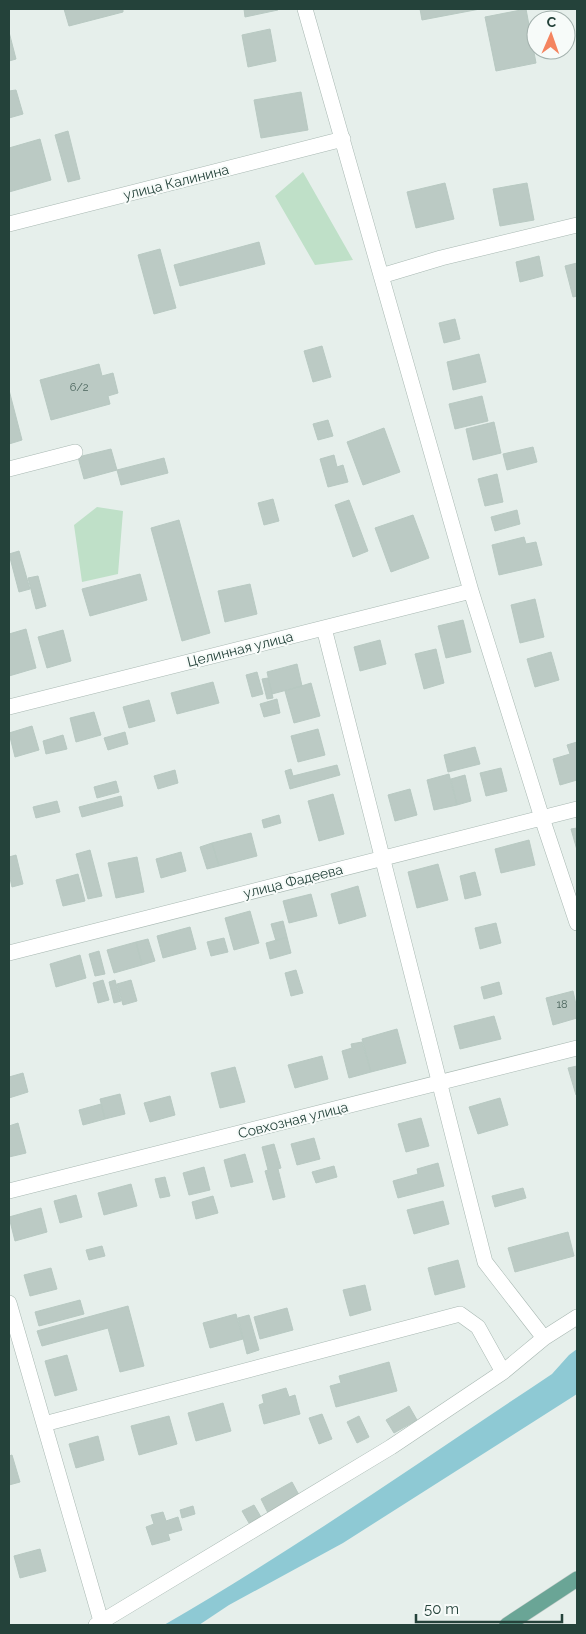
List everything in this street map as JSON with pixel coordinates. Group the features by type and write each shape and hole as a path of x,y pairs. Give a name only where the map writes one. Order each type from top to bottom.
{"main road":[{"path":"507,1625 577,1579"}],"street":[{"path":"305,9 471,591 577,923"},
{"name":"улица Калинина","path":"9,224 342,139"},
{"path":"381,276 441,258 577,225"},
{"path":"9,469 75,452"},
{"name":"Целинная улица","path":"9,707 471,591"},
{"path":"324,628 384,858 485,1262 544,1338"},
{"name":"улица Фадеева","path":"9,953 577,809"},
{"name":"Совхозная улица","path":"9,1191 577,1048"},
{"path":"9,1302 99,1623 390,1447 503,1372 544,1338 577,1317"},
{"path":"44,1424 460,1314 478,1327 503,1372"}],"green space":[{"path":"303,172 353,260 315,265 275,196"},
{"path":"97,507 123,511 118,574 82,582 74,525"}],"water":[{"path":"577,1349 577,1394 343,1543 229,1605 199,1625 164,1625 214,1596 311,1534 552,1374"}],"building":[{"path":"64,9 123,9 123,12 69,26"},
{"path":"244,9 278,9 278,10 245,17"},
{"path":"420,9 480,9 422,20"},
{"path":"526,9 526,60 535,60 536,63 496,71 485,17"},
{"path":"270,29 276,61 248,67 242,35"},
{"path":"9,32 16,59 9,61"},
{"path":"16,90 23,114 9,118 9,91"},
{"path":"301,92 308,130 261,138 254,100"},
{"path":"68,131 80,179 68,182 55,135"},
{"path":"40,139 51,180 9,192 9,148"},
{"path":"445,183 454,219 416,228 407,192"},
{"path":"527,183 534,220 500,226 493,189"},
{"path":"259,242 265,264 180,286 174,265"},
{"path":"160,249 176,308 154,314 138,255"},
{"path":"539,256 543,276 520,282 516,262"},
{"path":"577,263 577,296 573,297 565,266"},
{"path":"455,319 460,339 444,343 439,323"},
{"path":"322,346 331,377 313,382 304,351"},
{"path":"479,354 486,382 453,390 447,362"},
{"path":"99,364 102,376 113,373 118,393 108,396 110,404 51,420 40,380"},
{"path":"9,390 22,440 9,444"},
{"path":"482,396 488,421 455,429 449,404"},
{"path":"328,420 333,436 318,440 313,424"},
{"path":"494,422 501,453 473,460 466,429"},
{"path":"384,428 400,472 363,485 347,442"},
{"path":"533,447 537,462 507,470 503,454"},
{"path":"111,449 117,470 84,479 78,457"},
{"path":"334,455 337,467 343,465 348,482 328,487 320,459"},
{"path":"164,458 168,473 121,485 117,470"},
{"path":"497,474 503,502 485,506 478,479"},
{"path":"273,499 279,521 264,525 258,503"},
{"path":"349,500 368,551 353,557 335,505"},
{"path":"517,510 520,524 495,531 491,517"},
{"path":"413,515 429,558 391,572 375,528"},
{"path":"179,520 210,633 182,641 151,528"},
{"path":"524,537 526,544 536,542 542,565 499,575 492,545"},
{"path":"19,551 30,589 19,592 9,554"},
{"path":"140,574 147,600 90,616 82,589"},
{"path":"38,576 46,606 36,609 28,578"},
{"path":"250,584 257,614 225,622 218,591"},
{"path":"535,599 544,637 520,643 511,605"},
{"path":"463,620 471,652 446,658 438,626"},
{"path":"26,629 36,668 9,676 9,634"},
{"path":"63,630 71,661 47,668 38,637"},
{"path":"380,640 386,664 360,671 354,647"},
{"path":"436,649 444,683 424,689 415,654"},
{"path":"551,652 559,680 535,687 527,659"},
{"path":"297,664 302,686 272,694 267,672"},
{"path":"257,672 263,694 252,697 246,675"},
{"path":"268,678 273,698 267,699 262,679"},
{"path":"213,682 219,703 177,714 171,693"},
{"path":"311,683 320,716 294,723 285,691"},
{"path":"277,699 280,713 264,717 260,704"},
{"path":"149,700 155,721 129,728 123,707"},
{"path":"94,712 101,735 76,742 70,718"},
{"path":"32,726 39,750 15,757 9,733"},
{"path":"318,729 325,755 298,762 291,736"},
{"path":"125,732 128,744 108,750 104,738"},
{"path":"63,735 67,749 46,754 43,741"},
{"path":"577,742 577,780 560,785 553,759 570,754 567,745"},
{"path":"475,747 480,764 448,772 444,755"},
{"path":"337,765 340,775 290,789 285,771 291,769 293,776"},
{"path":"501,768 507,791 486,796 480,773"},
{"path":"175,770 178,783 158,789 154,776"},
{"path":"449,774 457,805 434,810 427,780"},
{"path":"465,775 471,801 457,805 451,779"},
{"path":"116,781 119,792 97,798 94,787"},
{"path":"410,789 417,815 395,821 388,795"},
{"path":"333,794 344,834 319,841 308,801"},
{"path":"121,796 123,806 82,817 79,807"},
{"path":"57,801 60,812 36,818 33,807"},
{"path":"279,815 281,823 264,828 262,820"},
{"path":"577,828 577,850 571,829"},
{"path":"251,833 257,856 219,866 212,843"},
{"path":"529,840 535,865 501,873 495,849"},
{"path":"212,843 219,866 207,869 200,847"},
{"path":"90,850 102,896 88,899 76,854"},
{"path":"181,852 186,871 161,878 156,859"},
{"path":"16,855 23,884 12,887 9,874 9,857"},
{"path":"137,857 144,892 116,898 108,863"},
{"path":"438,864 448,900 417,908 408,872"},
{"path":"475,872 481,895 465,899 460,876"},
{"path":"78,874 85,901 63,906 56,880"},
{"path":"358,886 366,916 339,924 331,894"},
{"path":"311,894 317,916 289,923 283,901"},
{"path":"250,911 259,943 234,950 225,918"},
{"path":"283,921 287,937 276,941 271,924"},
{"path":"496,923 501,943 480,949 475,928"},
{"path":"190,927 196,949 163,958 157,936"},
{"path":"287,937 291,953 270,959 266,943"},
{"path":"224,938 228,952 211,956 207,942"},
{"path":"148,939 155,961 142,965 136,942"},
{"path":"136,942 142,965 114,973 107,950"},
{"path":"99,951 105,974 95,976 89,954"},
{"path":"80,955 86,978 56,987 50,964"},
{"path":"296,970 303,993 291,996 285,973"},
{"path":"103,980 109,1000 98,1003 93,983"},
{"path":"115,980 121,1001 114,1003 109,982"},
{"path":"131,980 137,1001 123,1005 117,984"},
{"path":"499,982 502,994 484,999 481,987"},
{"path":"573,991 577,1018 553,1025 546,998"},
{"path":"494,1016 501,1039 460,1049 454,1026"},
{"path":"397,1029 406,1063 371,1072 362,1039"},
{"path":"362,1042 371,1072 349,1078 342,1051 352,1048 351,1044"},
{"path":"322,1056 328,1079 295,1088 288,1065"},
{"path":"577,1066 577,1095 576,1095 568,1068"},
{"path":"235,1067 245,1102 220,1108 211,1073"},
{"path":"23,1073 28,1092 9,1098 9,1077"},
{"path":"120,1094 125,1114 105,1119 100,1099"},
{"path":"170,1096 175,1115 150,1122 144,1103"},
{"path":"500,1098 508,1125 478,1134 469,1107"},
{"path":"101,1104 105,1119 83,1125 79,1110"},
{"path":"421,1118 429,1146 406,1152 398,1124"},
{"path":"18,1123 26,1153 9,1157 9,1126"},
{"path":"314,1138 320,1159 297,1165 291,1144"},
{"path":"274,1144 281,1168 278,1169 285,1197 273,1200 265,1171 268,1170 262,1147"},
{"path":"245,1154 253,1182 231,1187 224,1160"},
{"path":"438,1163 444,1186 398,1198 393,1181 418,1174 417,1169"},
{"path":"334,1166 337,1177 316,1183 312,1172"},
{"path":"204,1167 210,1190 189,1195 183,1173"},
{"path":"165,1177 170,1196 160,1198 155,1179"},
{"path":"131,1184 137,1206 104,1215 98,1193"},
{"path":"523,1188 526,1198 495,1207 492,1196"},
{"path":"76,1195 82,1217 60,1223 54,1201"},
{"path":"213,1196 218,1213 196,1219 192,1202"},
{"path":"443,1201 449,1224 414,1234 407,1210"},
{"path":"41,1208 47,1232 15,1241 9,1217"},
{"path":"568,1232 574,1256 515,1272 508,1248"},
{"path":"102,1246 105,1256 89,1260 86,1250"},
{"path":"458,1260 465,1287 435,1295 428,1268"},
{"path":"51,1268 57,1289 30,1296 24,1275"},
{"path":"365,1285 371,1310 350,1316 343,1290"},
{"path":"80,1300 84,1314 39,1326 35,1312"},
{"path":"128,1306 144,1366 120,1372 108,1328 42,1346 37,1331"},
{"path":"287,1308 293,1330 260,1339 254,1317"},
{"path":"236,1314 243,1339 210,1348 203,1323"},
{"path":"249,1315 259,1350 247,1354 238,1318"},
{"path":"67,1355 77,1390 55,1396 45,1361"},
{"path":"389,1362 397,1391 336,1407 330,1386 341,1383 339,1376"},
{"path":"286,1388 289,1397 295,1395 300,1414 264,1424 259,1405 264,1403 262,1395"},
{"path":"223,1403 231,1431 196,1441 188,1413"},
{"path":"409,1406 417,1420 394,1433 386,1420"},
{"path":"322,1414 332,1439 319,1444 309,1418"},
{"path":"169,1416 177,1444 139,1455 131,1426"},
{"path":"359,1416 369,1437 357,1443 347,1422"},
{"path":"98,1436 104,1460 76,1468 69,1444"},
{"path":"12,1455 20,1482 9,1485 9,1456"},
{"path":"292,1482 299,1495 268,1513 261,1499"},
{"path":"254,1505 261,1517 249,1523 242,1511"},
{"path":"193,1506 195,1514 182,1518 180,1510"},
{"path":"163,1512 166,1521 178,1517 182,1530 168,1534 170,1540 152,1545 146,1527 154,1524 151,1515"},
{"path":"40,1549 46,1571 20,1578 14,1556"}]}
